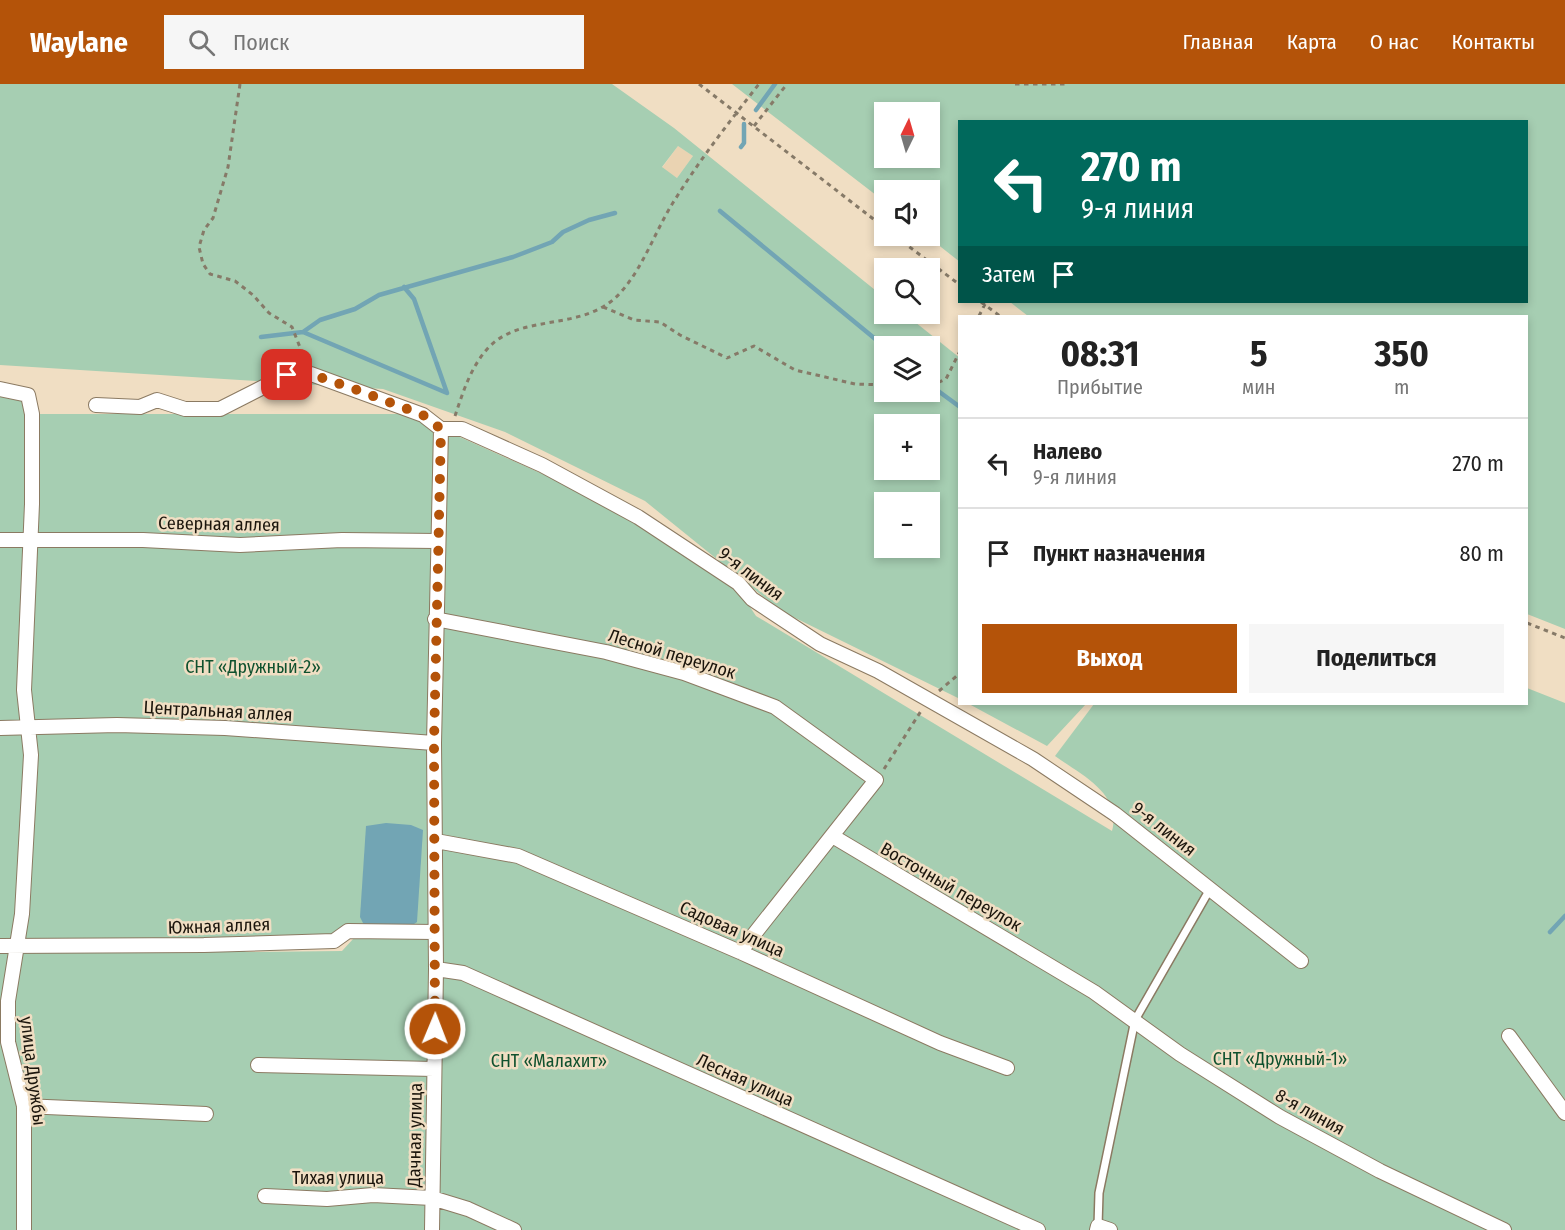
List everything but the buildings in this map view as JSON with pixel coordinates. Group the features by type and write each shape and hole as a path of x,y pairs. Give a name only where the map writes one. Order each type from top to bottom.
{"street":[{"name":"9-я линия","path":"96,405 140,407 157,400 185,409 220,409 287,375 311,374 423,415 441,429 462,429 543,465 604,497 738,583 752,599 820,644 928,698 1033,759 1115,814 1301,961"},
{"name":"улица Дружбы","path":"0,389 28,395 32,414 24,690 32,755 23,902 8,1001 6,1067 24,1106 24,1230"},
{"name":"Дачная улица","path":"432,1230 436,969 435,618 441,429"},
{"name":"Северная аллея","path":"0,540 143,540 240,546 342,540 437,541"},
{"name":"Лесной переулок","path":"435,618 606,652 684,673 775,707 876,780"},
{"name":"Центральная аллея","path":"0,729 117,725 225,728 434,743"},
{"path":"740,952 796,878 834,837 876,780"},
{"name":"Восточный переулок","path":"834,837 1051,966"},
{"name":"Садовая улица","path":"436,841 518,856 740,952 940,1043 1007,1068"},
{"name":"Южная аллея","path":"0,946 204,945 334,941 348,931 435,932"},
{"name":"8-я линия","path":"1051,966 1135,1020 1180,1054 1280,1117 1380,1171 1504,1230"},
{"name":"Лесная улица","path":"436,969 463,973 1038,1230"},
{"path":"1509,1036 1565,1113"},
{"path":"258,1065 434,1069"},
{"path":"24,1106 206,1114"},
{"name":"Тихая улица","path":"265,1196 327,1198 373,1195 432,1198 468,1209 514,1230"}],"lane":[{"path":"1102,1229 1099,1193 1135,1020 1210,889"}],"path":[{"path":"240,84 228,167 213,218 204,230 199,247 203,264 210,274 235,281 253,295 269,313 292,327 311,374"},
{"path":"699,84 874,219"},
{"path":"441,429 453,420 472,370 489,346 510,332 583,317 603,307 620,293 633,276 674,200 706,152 759,84"},
{"path":"754,126 787,84"},
{"path":"1016,84 1065,84"},
{"path":"908,246 958,283"},
{"path":"983,303 999,315"},
{"path":"603,307 634,320 660,322 680,335 727,358 754,346 795,370 855,384 874,385"},
{"path":"940,382 946,379 958,355"},
{"path":"1528,623 1565,639"},
{"path":"876,780 928,698 958,675"}],"shaded area":[{"path":"678,146 693,156 677,178 662,168"}],"green space":[{"path":"0,84 612,84 674,128 874,289 874,324 918,324 932,336 874,336 874,402 940,402 940,342 958,356 958,698 781,611 645,501 505,432 383,389 0,365","holes":["678,146 693,156 677,178 662,167"]},
{"path":"732,84 1565,84 1565,629 1528,614 1528,315 1027,315 1011,303 1528,303 1528,120 958,120 958,260 940,246 940,180 874,180 874,194"},
{"path":"0,389 28,395 32,414 402,414 576,489 596,490 734,583 756,616 1112,831 1111,806 1105,796 1087,778 1055,756 1093,705 1528,705 1528,688 1565,703 1565,1230 0,1230","holes":["348,931 431,937 354,938 342,951 246,952 233,944 334,941"]},
{"path":"971,705 1085,705 1047,746"}],"water":[{"path":"386,823 411,825 423,830 417,922 411,926 364,925 360,917 366,826"}],"waterway":[{"path":"756,110 775,84"},
{"path":"741,147 744,143 744,124"},
{"path":"720,211 874,338"},
{"path":"261,337 303,332 320,320 355,309 379,295 513,257 552,242 563,232 589,220 615,213"},
{"path":"303,332 447,393 414,299 404,287"},
{"path":"940,392 958,406"},
{"path":"1550,932 1565,916"}],"route":[{"path":"287,375 311,374 357,390 423,415 441,429 435,618 435,1029"}],"park label":[{"name":"СНТ «Дружный-2»","path":"253,667"},
{"name":"СНТ «Дружный-1»","path":"1280,1059"},
{"name":"СНТ «Малахит»","path":"549,1061"}]}
